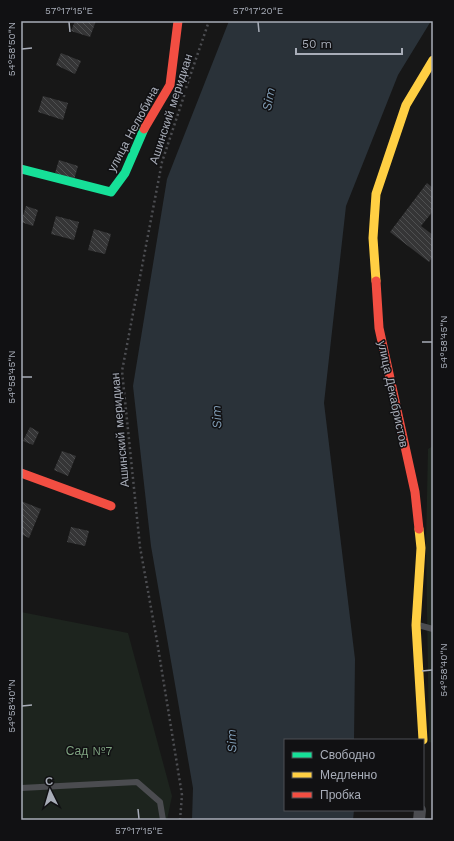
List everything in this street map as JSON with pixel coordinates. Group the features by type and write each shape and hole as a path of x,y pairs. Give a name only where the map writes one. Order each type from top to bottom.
{"street":[{"name":"улица Нелюбина","path":"21,169 111,192 125,173 144,129 170,85 178,21"},
{"name":"улица Декабристов","path":"422,739 416,625 421,548 419,527 415,492 379,328 373,238 376,194 406,105 433,60"},
{"path":"21,473 111,506"}],"lane":[{"path":"416,625 433,629"},
{"path":"21,788 137,782 160,802 163,820"}],"path":[{"name":"Ашинский меридиан","path":"180,820 182,796 159,648 140,547 122,371 162,162 209,21"}],"green space":[{"path":"433,446 433,743 429,742 426,545 428,449"},
{"name":"Сад №7","path":"21,612 128,633 172,796 167,820 21,820"}],"water":[{"name":"Sim","path":"229,21 431,21 398,75 346,206 324,403 355,659 354,739 284,739 284,811 354,811 353,820 192,820 193,788 151,546 133,386 167,179"}],"building":[{"path":"75,21 96,21 90,37 71,31"},
{"path":"61,53 81,61 75,74 56,65"},
{"path":"43,96 68,103 63,120 38,112"},
{"path":"59,160 78,166 74,180 55,173"},
{"path":"427,183 433,188 433,211 421,226 433,235 433,256 429,262 390,232"},
{"path":"26,206 38,210 33,226 21,222"},
{"path":"56,216 79,222 74,240 51,234"},
{"path":"94,229 111,234 105,254 88,250"},
{"path":"30,427 39,432 33,445 23,441"},
{"path":"62,451 76,456 68,476 54,470"},
{"path":"21,501 41,509 29,538 21,534"},
{"path":"71,527 89,531 85,546 67,542"}],"traffic: fast":[{"path":"21,169 111,192 125,173 144,129"}],"traffic: slow":[{"path":"376,281 373,238 376,194 406,105 433,60"},
{"path":"419,529 421,548 416,625 423,739"}],"traffic: jam":[{"path":"144,129 170,85 178,21"},
{"path":"376,281 379,328 415,492 419,529"},
{"path":"21,473 111,506"}]}
